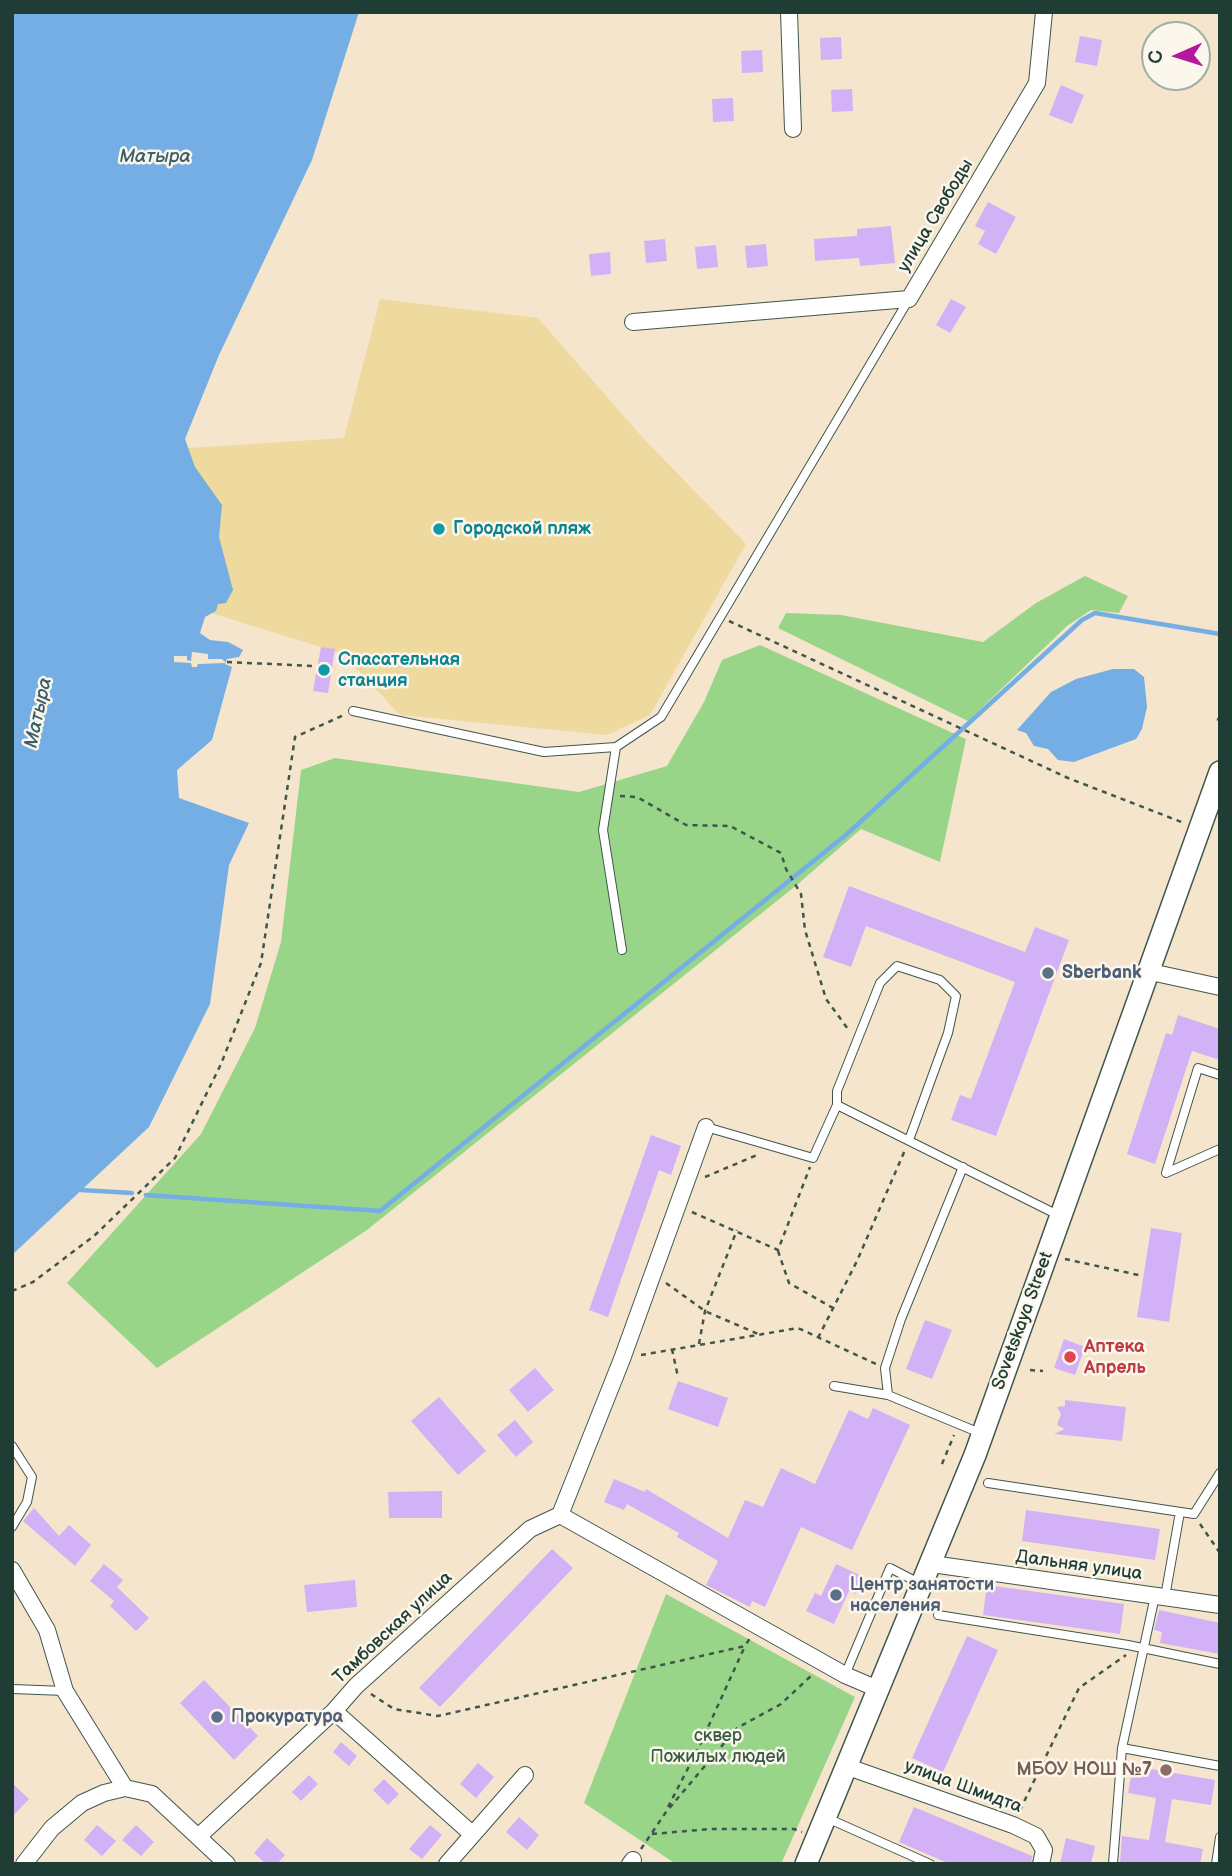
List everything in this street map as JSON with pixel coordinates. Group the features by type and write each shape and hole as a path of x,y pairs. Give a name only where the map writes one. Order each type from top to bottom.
{"main road":[{"name":"Sovetskaya Street","path":"806,1864 932,1564 982,1434 1146,971 1220,772"}],"street":[{"path":"789,12 793,129"},
{"name":"улица Свободы","path":"633,322 909,299 1037,83 1044,12"},
{"path":"1146,971 1220,987"},
{"path":"706,1127 622,1359 560,1515 757,1627 845,1675 880,1690"},
{"name":"Тамбовская улица","path":"198,1836 334,1711 356,1686 530,1529 560,1515"},
{"name":"Дальняя улица","path":"932,1564 1220,1605"},
{"path":"12,1570 47,1630 65,1691 125,1788"},
{"path":"334,1711 472,1834"},
{"name":"улица Шмидта","path":"848,1767 1013,1825 1035,1836 1044,1850 1041,1864"},
{"path":"447,1864 525,1775"},
{"path":"24,1864 52,1828 82,1803 104,1793 125,1788 152,1794 227,1864"}],"lane":[{"path":"353,711 544,752 616,747 661,717 909,299"},
{"path":"616,747 603,830 622,950"},
{"path":"706,1127 813,1158 837,1105 837,1091 880,983 897,966 940,980 956,996 933,1078 909,1140"},
{"path":"1220,1076 1198,1068 1166,1173 1220,1149"},
{"path":"837,1105 1060,1216"},
{"path":"888,1395 885,1368 901,1319 963,1167"},
{"path":"834,1386 888,1395 982,1434"},
{"path":"12,1446 32,1476 27,1502 12,1527"},
{"path":"988,1483 1194,1514 1220,1473"},
{"path":"1113,1864 1122,1748 1180,1512"},
{"path":"845,1675 890,1568 923,1585"},
{"path":"938,1615 1220,1664"},
{"path":"12,1689 65,1691"},
{"path":"1122,1748 1220,1766"},
{"path":"827,1818 930,1864"},
{"path":"1216,1864 1220,1837"}],"path":[{"path":"720,617 1068,778 1200,829"},
{"path":"227,662 314,666"},
{"path":"12,1291 33,1282 94,1236 175,1158 221,1064 261,963 295,737 353,711"},
{"path":"610,795 637,797 686,825 730,825 781,853 801,894 805,930 826,999 856,1040"},
{"path":"818,1338 909,1140"},
{"path":"686,1186 773,1148"},
{"path":"813,1158 778,1250 789,1283 833,1308"},
{"path":"678,1207 737,1230 778,1250"},
{"path":"699,1344 705,1311 737,1230"},
{"path":"1046,1255 1143,1276"},
{"path":"652,1273 705,1311 760,1335"},
{"path":"622,1359 798,1328 885,1368"},
{"path":"672,1349 678,1377"},
{"path":"1030,1370 1043,1371"},
{"path":"942,1464 955,1434 948,1431"},
{"path":"1194,1514 1220,1553"},
{"path":"632,1862 666,1812 745,1646 757,1627"},
{"path":"356,1686 394,1709 438,1716 745,1646"},
{"path":"1013,1825 1079,1688 1126,1656 1128,1646"},
{"path":"666,1812 737,1728 781,1704 825,1662"},
{"path":"652,1834 710,1829 794,1829 802,1832"}],"green space":[{"path":"1085,576 1128,596 1119,613 1091,610 1067,626 968,721 778,628 786,613 841,615 983,642 1036,603"},
{"path":"760,645 966,739 940,862 861,829 798,884 367,1230 157,1368 67,1283 201,1134 255,1028 281,942 301,770 335,758 579,792 667,766 704,702 722,660"},
{"name":"сквер Пожилых людей","path":"666,1594 855,1697 781,1864 676,1864 584,1803"}],"sand":[{"name":"Городской пляж","path":"380,299 538,318 644,439 746,544 650,715 607,735 400,715 343,654 163,598 159,450 344,438"}],"water":[{"name":"Матыра","path":"12,12 359,12 312,160 219,355 185,439 195,467 222,505 219,537 233,590 226,603 218,604 216,611 205,617 200,633 210,640 228,642 243,650 239,657 227,659 225,664 232,667 212,740 177,770 179,798 249,823 229,865 210,1004 149,1127 12,1255"},
{"path":"1113,669 1134,669 1144,677 1147,707 1142,729 1136,739 1074,762 1058,760 1048,749 1034,746 1026,733 1017,730 1051,692 1076,679"}],"pier":[{"path":"192,652 208,654 208,659 222,659 226,663 198,664 197,667 192,667 191,663 174,662 174,656 187,656 187,660 191,661"}],"building":[{"path":"1080,36 1102,40 1097,66 1075,62"},
{"path":"841,37 842,59 821,60 820,38"},
{"path":"762,50 763,72 742,73 741,51"},
{"path":"1061,85 1084,95 1072,124 1049,115"},
{"path":"852,89 853,111 832,112 831,90"},
{"path":"733,98 734,121 713,122 712,99"},
{"path":"988,202 1016,217 996,254 978,244 985,231 975,226"},
{"path":"891,226 895,263 860,266 859,258 815,261 814,239 857,236 857,229"},
{"path":"665,239 667,261 646,263 644,241"},
{"path":"766,244 768,266 747,268 745,246"},
{"path":"716,245 718,267 697,269 695,247"},
{"path":"610,252 611,274 591,276 589,254"},
{"path":"951,299 966,307 950,333 936,325"},
{"name":"Спасательная станция","path":"321,647 335,649 328,693 313,691"},
{"path":"849,886 1025,952 1035,927 1069,940 996,1136 951,1120 960,1095 971,1099 1015,982 866,926 851,967 823,957"},
{"path":"1178,1015 1220,1029 1220,1060 1192,1051 1155,1164 1127,1154 1166,1033 1172,1035"},
{"path":"651,1135 681,1146 671,1175 659,1170 608,1317 589,1310"},
{"path":"1151,1228 1182,1233 1169,1322 1137,1317"},
{"path":"925,1320 952,1330 932,1379 906,1369"},
{"name":"Аптека Апрель","path":"1064,1339 1085,1347 1075,1375 1054,1368"},
{"path":"535,1368 554,1390 528,1412 509,1390"},
{"path":"678,1381 728,1398 718,1427 668,1409"},
{"path":"439,1397 486,1451 458,1475 411,1421"},
{"path":"1065,1400 1126,1407 1122,1441 1054,1434 1065,1429 1057,1425 1061,1414 1057,1407 1065,1406"},
{"path":"873,1408 910,1425 852,1550 801,1527 765,1607 752,1601 750,1607 706,1585 718,1561 677,1537 679,1533 627,1504 624,1510 604,1502 614,1479 645,1492 646,1489 728,1538 745,1500 763,1507 781,1468 815,1484 849,1410 868,1419"},
{"path":"515,1420 533,1442 516,1457 497,1435"},
{"path":"442,1491 442,1518 389,1518 388,1492"},
{"path":"34,1508 59,1536 69,1525 91,1545 75,1566 23,1521"},
{"path":"1026,1510 1160,1529 1155,1560 1022,1541"},
{"path":"552,1549 573,1568 440,1707 419,1688"},
{"path":"104,1564 123,1580 117,1587 149,1618 136,1631 110,1606 114,1601 90,1581"},
{"name":"Центр занятости населения","path":"836,1564 864,1577 856,1594 849,1591 834,1624 806,1611 815,1593 821,1596"},
{"path":"355,1580 357,1607 307,1612 304,1585"},
{"path":"987,1585 1124,1604 1120,1634 983,1615"},
{"path":"1159,1610 1220,1623 1220,1654 1160,1643 1162,1632 1154,1630"},
{"path":"967,1636 998,1650 943,1772 912,1758"},
{"name":"Прокуратура","path":"204,1680 258,1736 234,1760 180,1703"},
{"path":"341,1742 357,1756 349,1766 333,1752"},
{"path":"478,1763 494,1777 476,1798 460,1784"},
{"path":"1133,1766 1215,1780 1211,1805 1172,1799 1165,1842 1203,1849 1200,1864 1120,1863 1122,1836 1149,1840 1156,1798 1128,1793"},
{"path":"309,1775 318,1784 301,1801 292,1792"},
{"path":"384,1779 399,1794 388,1805 373,1790"},
{"path":"12,1783 29,1799 12,1817"},
{"path":"914,1807 1032,1856 1031,1864 950,1864 899,1842"},
{"path":"519,1817 539,1835 527,1850 506,1832"},
{"path":"97,1825 116,1841 102,1856 84,1840"},
{"path":"136,1825 154,1842 141,1856 122,1840"},
{"path":"430,1825 442,1835 422,1859 409,1849"},
{"path":"267,1838 285,1855 277,1864 266,1864 254,1853"},
{"path":"1066,1838 1095,1846 1091,1864 1060,1864"}],"waterway":[{"path":"146,1195 380,1211 847,834 1082,620 1095,613 1220,634"},
{"path":"81,1190 132,1193"}],"place":[{"name":"Городской пляж","path":"439,529"},
{"name":"Спасательная станция","path":"324,670"},
{"name":"Sberbank","path":"1048,973"},
{"name":"Аптека Апрель","path":"1070,1357"},
{"name":"Центр занятости населения","path":"836,1595"},
{"name":"Прокуратура","path":"217,1717"},
{"name":"МБОУ НОШ №7","path":"1166,1770"}]}
